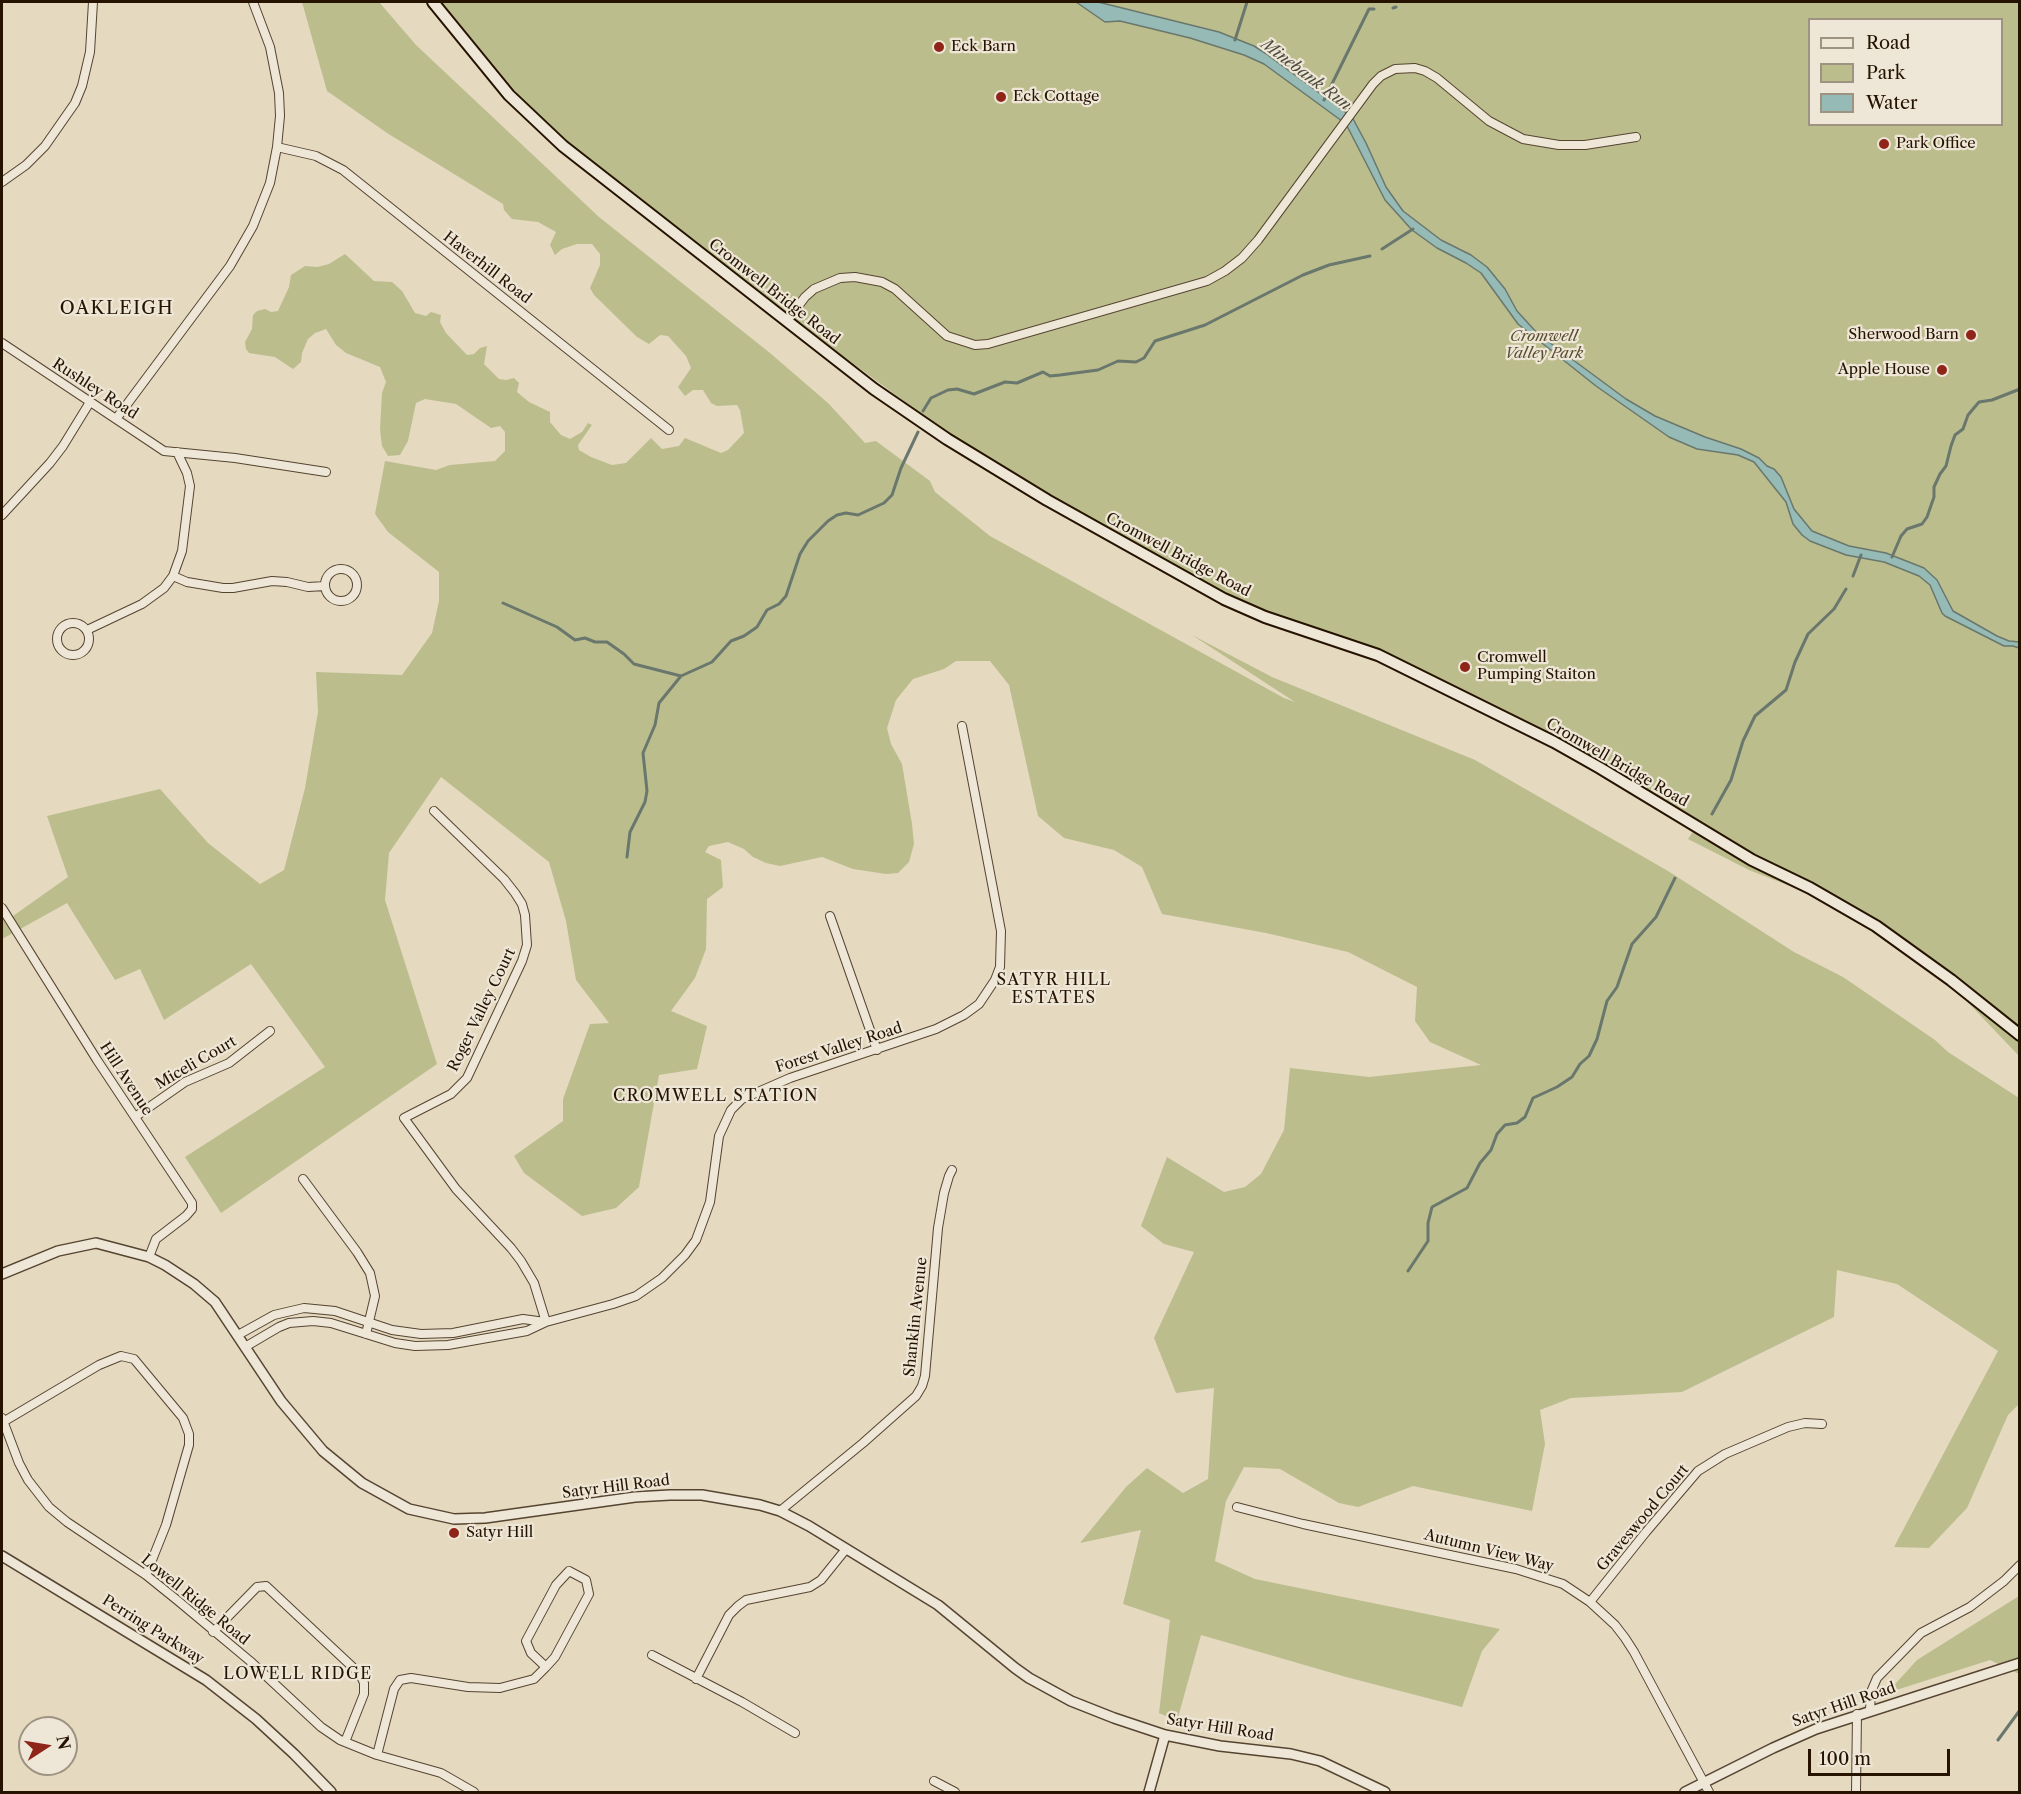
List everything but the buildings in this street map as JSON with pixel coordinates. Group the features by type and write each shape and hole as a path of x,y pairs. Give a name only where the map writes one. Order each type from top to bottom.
{"main road":[{"name":"Cromwell Bridge Road","path":"432,2 509,95 586,166 900,408 947,439 1047,500 1224,599 1265,617 1378,656 1582,758 1752,860 1810,888 1875,926 1952,980 2019,1035"}],"street":[{"path":"2,182 26,165 45,146 75,104 90,52 93,2"},
{"path":"116,419 243,245 263,202 275,164 280,116 279,93 270,47 253,2"},
{"path":"787,321 814,289 840,278 868,279 882,282 895,289 947,336 975,345 988,344 1190,287 1225,271 1242,258 1258,240 1373,84 1386,73 1405,67 1415,68 1437,78 1489,121 1523,139 1559,145 1585,145 1636,137"},
{"name":"Haverhill Road","path":"277,147 316,156 343,170 669,430"},
{"name":"Rushley Road","path":"2,343 164,451 235,458 326,472"},
{"path":"2,515 63,446 90,402"},
{"path":"87,630 142,604 164,588 173,576 182,551 190,486 187,473 177,452"},
{"path":"2,499 10,506"},
{"path":"341,569 350,573 356,581 352,596 343,600 329,596 325,586 328,576 341,569"},
{"path":"173,576 187,582 223,588 258,582 287,582 308,587 325,586"},
{"path":"78,623 87,630 89,640 85,650 76,655 61,651 57,635 63,626 78,623"},
{"name":"Forest Valley Road","path":"245,1347 279,1327 300,1322 331,1323 395,1343 415,1346 448,1346 527,1331 546,1322 636,1296 662,1278 685,1255 696,1240 710,1202 719,1136 731,1110 742,1098 790,1078 936,1029 964,1015 979,1004 995,980 1000,967 1001,932 962,726"},
{"name":"Roger Valley Court","path":"434,810 504,879 515,893 522,904 525,915 527,945 522,961 467,1078 451,1094 404,1118 456,1189 512,1248 534,1283 546,1322"},
{"name":"Hill Avenue","path":"2,908 135,1118 192,1203 192,1209 186,1216 156,1239 149,1257"},
{"path":"830,916 877,1050"},
{"name":"Miceli Court","path":"135,1118 185,1082 229,1064 270,1031"},
{"name":"Shanklin Avenue","path":"780,1511 868,1439 916,1396 922,1386 925,1376 939,1228 944,1193 948,1176 952,1170"},
{"path":"303,1179 370,1273 375,1296 366,1334"},
{"name":"Satyr Hill Road","path":"2,1274 37,1258 88,1244 104,1244 149,1257 180,1275 215,1302 281,1401 323,1451 362,1483 409,1509 438,1517 485,1518 634,1497 702,1495 780,1511 948,1611 994,1652 1029,1678 1093,1711 1165,1735 1220,1746 1306,1757 1330,1764 1385,1792"},
{"name":"Forest Valley Road","path":"238,1335 274,1315 304,1308 335,1311 407,1333 436,1334 523,1319 546,1322"},
{"path":"2,1420 99,1365 121,1356 134,1359 183,1418 189,1434 189,1445 168,1517 146,1575"},
{"name":"Lowell Ridge Road","path":"2,1420 28,1480 49,1507 67,1522 146,1575 250,1661 308,1716 332,1735 377,1755 441,1773 474,1792"},
{"name":"Graveswood Court","path":"1590,1602 1698,1471 1725,1454 1779,1430 1805,1423 1822,1424"},
{"name":"Autumn View Way","path":"1237,1508 1534,1574 1563,1584 1590,1602 1615,1625 1634,1652 1709,1792"},
{"path":"696,1679 729,1615 738,1606 746,1600 810,1587 821,1580 846,1549"},
{"name":"Perring Parkway","path":"2,1556 206,1680 256,1719 332,1792"},
{"path":"1870,1710 1873,1685 1921,1633 1970,1607 2004,1581 2019,1565"},
{"path":"377,1755 394,1689 400,1680 411,1678 468,1687 500,1688 534,1679 546,1667 555,1657 589,1594 586,1580 574,1572 565,1573 556,1585 526,1641 531,1653 546,1667"},
{"path":"213,1632 256,1587 266,1586 360,1674 364,1683 364,1694 345,1742"},
{"path":"652,1655 795,1733"},
{"name":"Satyr Hill Road","path":"1685,1792 1794,1738 1857,1714 2019,1663"},
{"path":"1856,1792 1857,1714"},
{"path":"1149,1792 1165,1735"},
{"path":"934,1781 955,1792"}],"green space":[{"path":"302,2 379,2 416,45 599,217 770,353 828,403 865,443 876,441 930,481 935,492 990,536 1284,698 1295,702 1192,635 1272,677 1475,760 1668,871 1794,952 1843,977 1935,1040 1948,1052 2019,1098 2019,1404 2008,1415 1967,1508 1929,1548 1894,1547 1998,1351 1897,1284 1837,1270 1834,1317 1682,1392 1571,1398 1540,1410 1545,1444 1532,1511 1413,1486 1358,1507 1339,1503 1280,1469 1244,1467 1226,1501 1215,1561 1255,1579 1500,1629 1482,1651 1462,1707 1346,1677 1201,1635 1177,1721 1159,1713 1170,1620 1123,1604 1141,1530 1080,1543 1126,1487 1147,1468 1183,1493 1208,1479 1214,1388 1176,1393 1154,1338 1194,1252 1164,1244 1141,1226 1167,1157 1224,1192 1245,1187 1261,1174 1284,1130 1290,1068 1369,1077 1481,1065 1430,1042 1415,1021 1417,987 1348,952 1266,933 1162,914 1142,867 1114,850 1064,838 1038,816 1009,685 990,661 956,661 944,669 913,679 896,700 887,728 891,744 902,764 914,844 909,862 898,873 886,874 853,869 822,857 780,866 753,857 744,849 728,842 709,846 705,852 721,860 723,887 707,899 706,949 695,978 671,1011 707,1026 697,1069 659,1075 639,1187 616,1208 582,1216 524,1173 514,1156 563,1121 563,1099 590,1024 609,1023 576,980 566,921 549,862 441,777 389,853 385,900 437,1064 221,1213 185,1157 325,1067 251,964 164,1020 140,969 115,980 67,903 2,939 2,912 13,916 68,877 47,816 160,789 208,843 260,884 284,870 305,788 318,712 316,672 402,675 432,633 439,601 439,572 388,532 375,514 385,461 436,470 450,465 495,461 505,451 505,432 500,426 491,428 456,404 425,399 416,403 408,441 400,455 388,456 382,446 380,429 382,393 386,382 380,367 346,353 336,345 326,329 315,333 308,339 301,362 293,369 275,357 249,353 245,342 252,329 253,315 265,309 271,312 278,311 289,287 291,275 305,266 317,267 329,264 345,254 374,281 392,282 402,291 415,313 426,316 431,312 441,315 440,322 446,333 467,355 474,354 480,348 487,346 484,364 499,379 514,378 519,383 517,392 529,402 550,412 550,422 561,435 570,439 582,432 588,423 592,425 578,445 579,450 591,457 612,465 626,463 651,438 662,449 679,446 685,438 721,453 728,450 744,433 737,405 717,406 711,403 703,390 693,390 685,396 678,387 691,368 686,356 668,336 660,335 649,344 637,337 594,295 590,288 600,265 600,254 592,244 577,244 562,249 555,255 550,245 556,232 538,222 512,219 504,210 503,204 387,133 327,91"},
{"name":"Cromwell Valley Park","path":"442,2 2019,2 2019,1056 1960,994 1909,949 1849,909 1749,870 1688,839 1700,822 1666,800 1574,748 1397,658 1239,601 1049,495 935,424 828,345 565,141 525,103"},
{"path":"2019,1596 2019,1673 1990,1660 1887,1693 1917,1660"}],"water":[{"name":"Minebank Run","path":"1076,2 1098,2 1219,32 1265,53 1352,117 1386,187 1403,211 1441,240 1471,255 1487,267 1505,289 1517,311 1538,334 1626,399 1655,416 1759,458 1781,477 1794,509 1812,531 1849,546 1886,553 1924,568 1937,580 1953,611 1997,636 2019,642 2019,648 2004,646 1945,616 1930,585 1919,576 1884,562 1846,555 1810,541 1793,524 1786,502 1754,462 1738,455 1697,449 1669,437 1596,386 1518,324 1481,273 1437,248 1412,230 1385,200 1346,124 1264,64 1244,55 1190,38 1120,21 1105,22"}],"waterway":[{"path":"1235,40 1247,2"},
{"path":"1324,100 1369,9 1374,9"},
{"path":"1382,249 1413,229"},
{"path":"923,411 931,398 948,390 957,389 974,394 1005,382 1017,383 1043,372 1050,376 1060,375 1098,370 1118,361 1136,362 1144,358 1155,341 1205,325 1303,275 1329,265 1370,256"},
{"path":"1892,557 1901,536 1907,529 1922,524 1927,517 1934,497 1934,487 1946,466 1955,435 1963,429 1968,415 1979,402 1992,400 2020,389"},
{"path":"627,857 630,832 645,802 647,791 643,753 655,725 659,703 681,676 712,662 731,641 757,627 767,610 779,604 786,596 800,554 808,541 828,521 837,515 846,513 858,515 884,503 892,495 901,468 918,432"},
{"path":"1853,576 1861,555"},
{"path":"1712,814 1731,780 1743,741 1755,716 1786,690 1795,662 1808,634 1834,609 1846,589"},
{"path":"503,603 557,627 575,640 585,638 595,642 607,642 634,664 681,676"},
{"path":"1408,1271 1428,1241 1428,1223 1432,1207 1467,1188 1480,1163 1491,1150 1497,1134 1505,1125 1517,1123 1525,1117 1533,1098 1572,1077 1580,1064 1589,1056 1597,1039 1607,1001 1617,987 1632,944 1656,917 1675,878"},
{"path":"1998,1740 2020,1710"}],"place":[{"name":"Eck Barn","path":"939,47"},
{"name":"Eck Cottage","path":"1001,97"},
{"name":"Park Office","path":"1884,144"},
{"name":"Sherwood Barn","path":"1971,335"},
{"name":"Apple House","path":"1942,370"},
{"name":"Cromwell Pumping Staiton","path":"1465,667"},
{"name":"Satyr Hill","path":"454,1533"}],"district":[{"name":"OAKLEIGH","path":"117,309"},
{"name":"SATYR HILL ESTATES","path":"1054,989"},
{"name":"CROMWELL STATION","path":"716,1096"},
{"name":"LOWELL RIDGE","path":"298,1674"}]}
